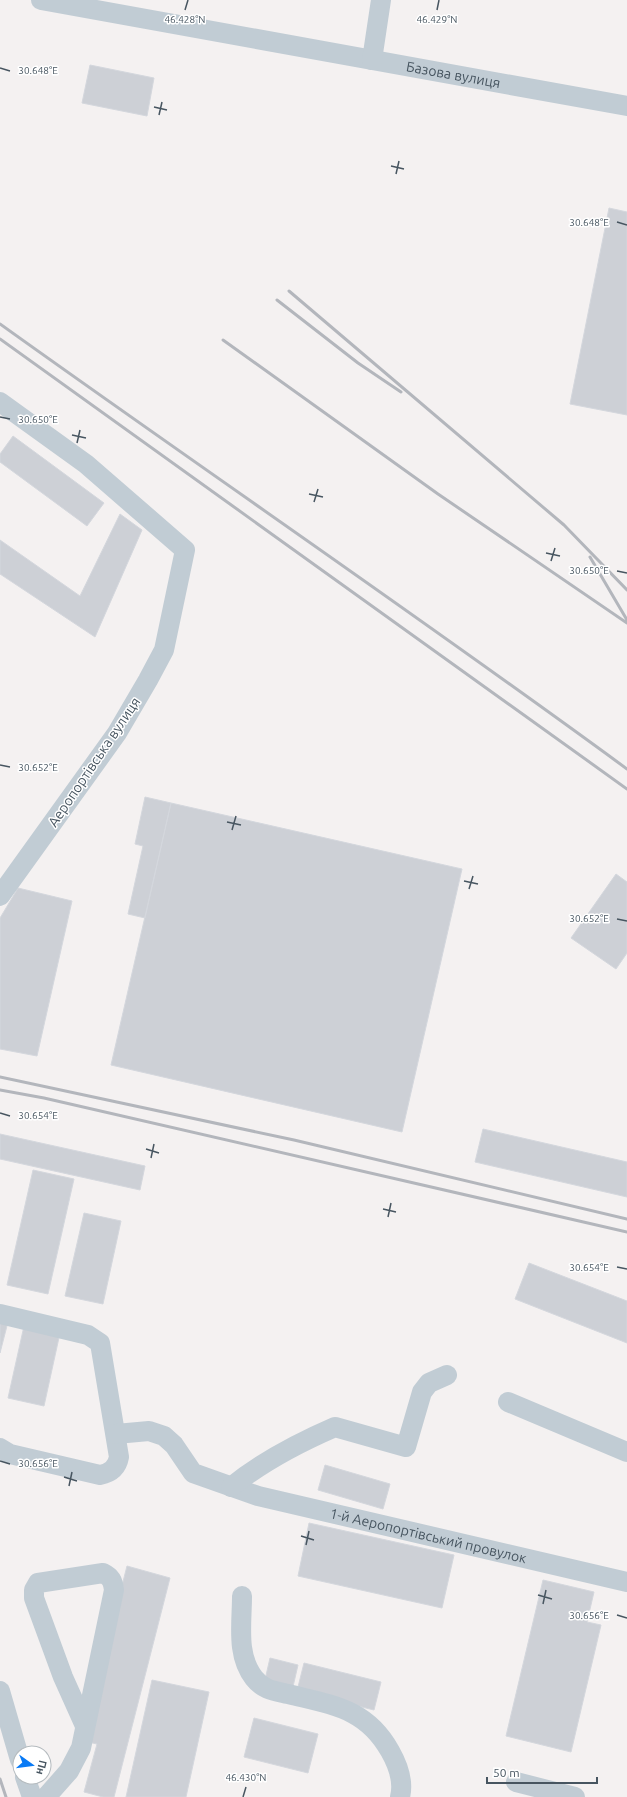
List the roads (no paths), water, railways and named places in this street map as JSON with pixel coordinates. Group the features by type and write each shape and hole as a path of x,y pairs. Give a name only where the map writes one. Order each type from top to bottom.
{"street":[{"name":"Базова вулиця","path":"41,0 627,106"},
{"path":"372,60 381,0"},
{"name":"Аеропортівська вулиця","path":"0,402 86,464 186,550 164,650 148,680 117,733 0,896"},
{"path":"0,1314 88,1335 100,1344 119,1457 117,1464 106,1474 100,1475 10,1454 0,1448"},
{"path":"231,1486 274,1456 335,1427 406,1447 422,1392 429,1383 447,1375"},
{"path":"508,1402 627,1452"},
{"name":"1-й Аеропортівський провулок","path":"116,1434 149,1430 164,1436 174,1445 193,1473 258,1496 627,1582"},
{"path":"46,1797 69,1771 81,1748 86,1726 114,1590 113,1582 110,1576 103,1573 38,1583 34,1590 34,1598 63,1677 86,1726"},
{"path":"242,1596 241,1648 244,1661 252,1677 258,1684 268,1689 332,1705 366,1719 382,1736 396,1761 401,1779 400,1797"},
{"path":"0,1691 16,1745"},
{"path":"516,1782 575,1797"},
{"path":"28,1785 32,1797"}],"railway":[{"path":"289,291 564,525 627,590"},
{"path":"277,300 358,363 401,392"},
{"path":"0,324 471,656 627,769"},
{"path":"0,339 627,789"},
{"path":"223,340 438,494 627,623"},
{"path":"590,557 627,620"},
{"path":"0,1077 294,1140 627,1219"},
{"path":"0,1090 44,1098 627,1232"},
{"path":"0,1779 6,1797"}]}
